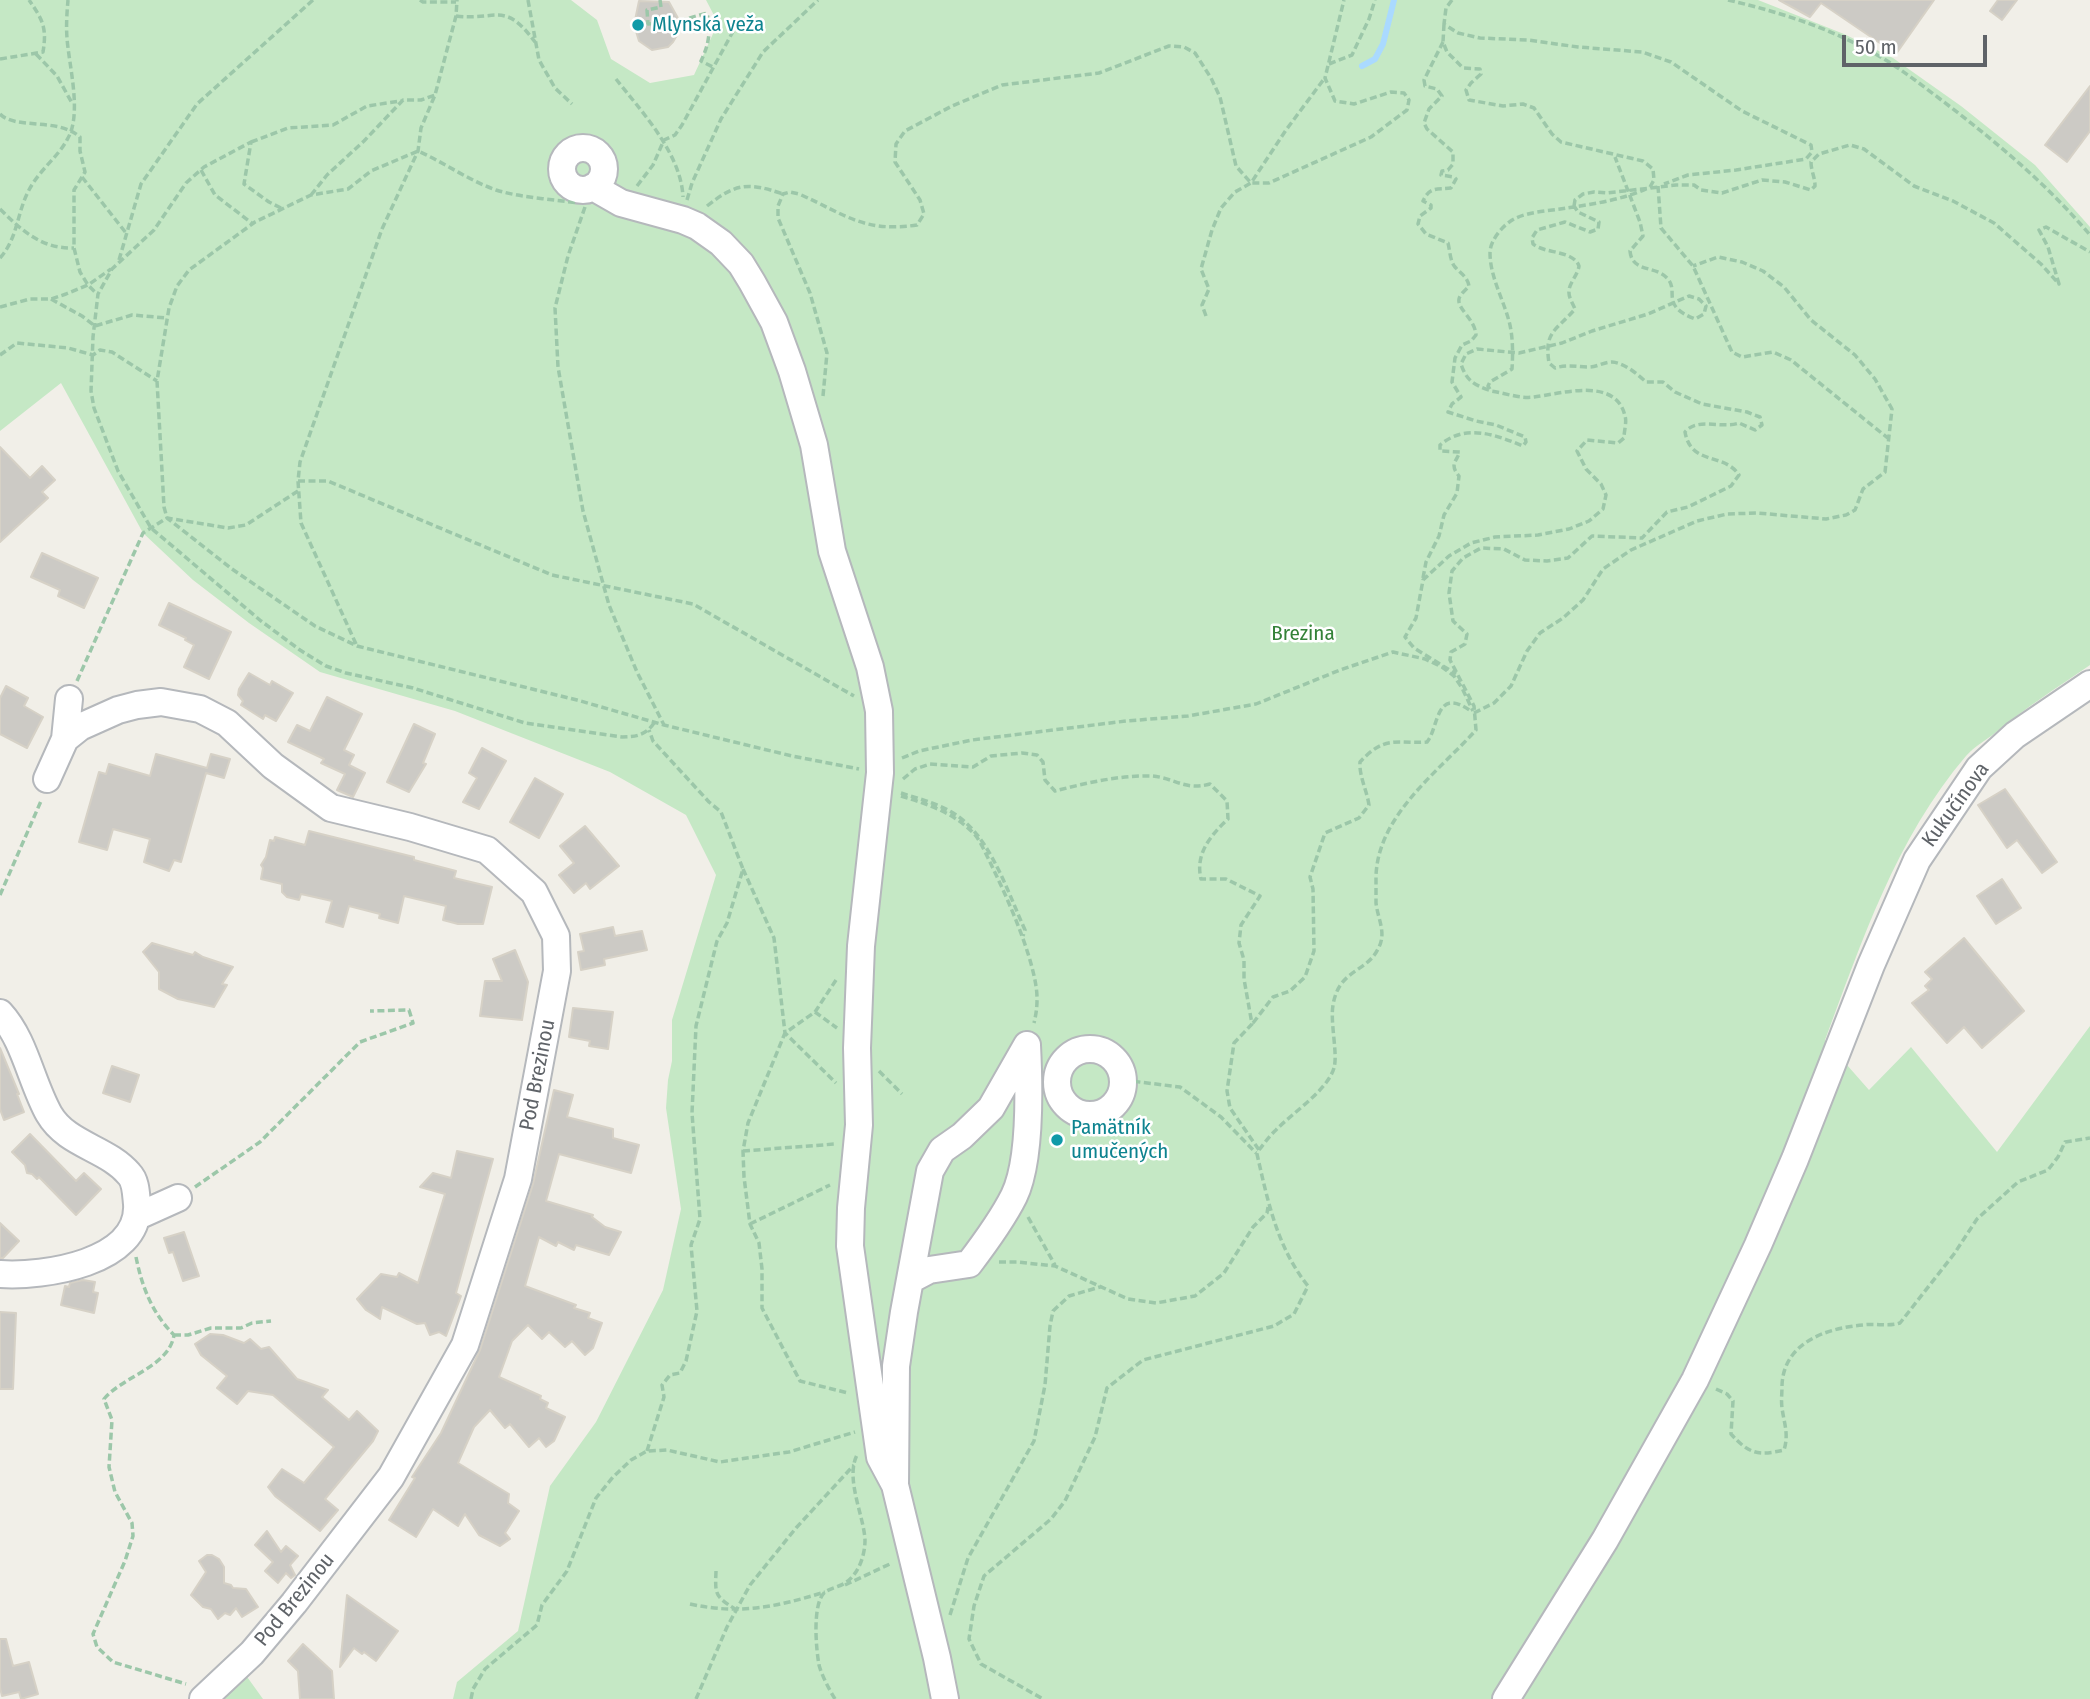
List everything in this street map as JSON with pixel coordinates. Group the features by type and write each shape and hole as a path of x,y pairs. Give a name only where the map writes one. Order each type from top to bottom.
{"street":[{"path":"590,195 690,223 721,243 741,264 775,322 807,420 832,551 870,667 879,710 884,786 865,900 860,967 858,1103 850,1245 880,1457 895,1485"},
{"name":"Kukučínova","path":"1506,1699 1605,1540 1695,1380 1785,1184 1871,965 1917,860 1979,768 2015,735 2090,684"},
{"path":"46,784 65,739 69,699"},
{"name":"Pod Brezinou","path":"65,739 116,705 161,702 200,709 227,723 273,766 331,808 410,827 487,850 534,892 556,936 557,971 518,1179 465,1345 391,1476 261,1643 204,1698"},
{"path":"0,1013 14,1034 49,1114 62,1131 121,1166 132,1177 138,1216"},
{"path":"910,1280 929,1270 969,1264 984,1245 1014,1194 1021,1167 1026,1116 1029,1076 1027,1045"},
{"path":"945,1699 895,1485 896,1366 930,1171 942,1150 962,1136 991,1108 1027,1045"},
{"path":"1083,1050 1102,1051 1110,1056 1117,1062 1123,1080 1122,1089 1113,1106 1096,1115 1076,1112 1068,1106 1058,1091 1057,1082 1061,1066 1074,1053 1083,1050"},
{"path":"1026,1116 1058,1091"},
{"path":"0,1274 50,1270 99,1257 120,1245 138,1216 178,1198"}],"path":[{"path":"0,59 43,52 43,21 29,0"},
{"path":"0,257 6,251 18,226 24,199 35,177 68,139 71,130 74,107 66,34 68,0"},
{"path":"313,0 197,104 141,184 118,262 98,294 95,326 91,391 105,440 118,471 151,528 261,621 326,666 413,688 525,723 622,737 637,737 649,730 654,723"},
{"path":"357,646 301,523 298,481 300,462 352,308 382,229 418,151 421,128 435,94 456,16 456,1 420,0"},
{"path":"528,0 539,61 555,88 572,104"},
{"path":"660,0 661,7 647,10 648,24 671,22"},
{"path":"690,223 692,183 721,119 763,52 818,0"},
{"path":"1206,316 1202,305 1209,289 1201,269 1221,208 1235,192 1251,183 1325,78 1344,0"},
{"path":"1329,64 1352,55 1375,0"},
{"path":"1452,0 1446,8 1443,42 1424,80 1425,86 1437,89 1442,96 1429,109 1424,123 1427,129 1453,152 1453,164 1441,175 1456,179 1451,188 1435,188 1429,191 1423,201 1431,205 1431,208 1420,216 1418,224 1426,234 1448,243 1455,268 1468,279 1469,286 1458,300 1473,321 1476,335 1462,345 1455,358 1452,382 1461,397 1452,404 1448,412 1496,425 1525,437 1526,442 1523,446 1505,437 1465,432 1440,445 1440,451 1460,452 1452,463 1459,476 1457,493 1444,515 1439,536 1426,562 1416,618 1405,637 1413,648 1458,675"},
{"path":"1728,0 1778,12 1843,37 1892,63 1989,136 2058,198 2090,235"},
{"path":"456,16 480,17 491,12 500,12 526,28 536,43"},
{"path":"679,21 707,13 710,30 708,45 701,61 713,67"},
{"path":"1444,23 1458,33 1480,38 1528,40 1642,52 1671,62 1742,111 1811,145 1812,152 1806,159 1688,174 1658,186"},
{"path":"621,204 653,165 664,140 675,135 682,125 736,26"},
{"path":"1443,42 1447,52 1463,68 1480,69 1481,74 1466,90 1469,100 1480,104 1523,104 1534,108 1561,142 1643,161 1653,169 1654,180 1650,187"},
{"path":"690,223 725,192 742,185 763,187 783,194 799,194 859,223 898,228 917,225 924,214 920,200 895,162 896,144 905,131 1002,85 1099,73 1169,46 1184,47 1195,53 1220,97 1236,166 1251,183 1269,183 1371,137 1407,110 1409,100 1404,93 1391,92 1354,104 1335,101 1325,78"},
{"path":"36,54 57,76 74,107"},
{"path":"616,79 664,140 682,188 690,223"},
{"path":"118,262 154,230 186,183 201,170 251,142 288,128 333,125 367,106 421,100 435,94"},
{"path":"311,195 327,175 403,100"},
{"path":"0,123 1,116 71,130 80,137 85,172 74,190 74,248 80,272 98,294"},
{"path":"251,142 244,184 281,208"},
{"path":"1491,391 1488,386 1490,382 1512,369 1513,353 1509,320 1496,285 1490,253 1492,242 1514,219 1543,211 1658,186 1694,186 1701,190 1722,192 1762,180 1785,182 1811,190 1815,186 1815,178 1811,162 1819,154 1850,145 1864,149 1914,186 1952,201 1994,223 2041,264 2059,284 2048,247 2039,230 2046,227 2090,251"},
{"path":"664,725 637,672 603,586 583,511 558,367 555,308 568,256 590,195 498,190 467,178 443,162 418,151 371,171 348,189 311,195 281,208 253,224 189,270 177,286 167,318 157,381 164,507 167,518 232,569 305,619 357,646 577,700 654,723 792,756 884,786 930,805 962,823 978,838 999,882 1022,938 1036,984 1036,1014 1027,1045"},
{"path":"1423,580 1449,556 1471,543 1495,537 1538,535 1569,529 1588,521 1603,509 1606,495 1577,451 1587,440 1618,443 1623,438 1625,416 1619,404 1604,392 1553,392 1533,397 1491,391 1476,386 1465,376 1461,365 1466,354 1477,349 1513,353 1562,343 1673,303 1689,296 1699,299 1706,306 1704,314 1695,319 1682,314 1673,303 1670,297 1672,287 1667,278 1635,265 1631,260 1630,251 1643,236 1620,164 1614,156"},
{"path":"201,170 215,195 253,224"},
{"path":"82,177 126,234"},
{"path":"1658,186 1661,228 1693,266 1732,352 1742,357 1773,352 1791,360 1889,439"},
{"path":"1258,1152 1275,1131 1315,1094 1334,1068 1332,1023 1338,986 1378,951 1384,935 1376,905 1376,873 1395,818 1476,730 1474,706 1450,660 1451,652 1465,644 1467,634 1453,621 1449,593 1452,571 1463,558 1481,548 1504,549 1525,560 1547,561 1568,558 1592,536 1642,538 1667,512 1688,508 1731,486 1739,475 1734,467 1694,452 1687,443 1685,432 1689,427 1695,424 1739,423 1755,430 1762,425 1760,417 1688,399 1663,382 1646,382 1620,364 1610,362 1594,367 1565,365 1555,368 1549,363 1550,335 1574,310 1569,288 1577,276 1579,266 1573,257 1541,250 1533,244 1532,237 1537,230 1565,222 1590,232 1598,229 1599,222 1577,212 1575,200 1583,194 1629,192"},
{"path":"783,194 778,206 778,218 810,293 827,353 821,405"},
{"path":"0,209 39,242 60,248 74,248"},
{"path":"1474,713 1494,704 1511,686 1527,651 1540,633 1563,618 1583,600 1603,569 1631,550 1697,521 1727,514 1757,513 1826,519 1846,515 1855,510 1863,489 1885,472 1892,410 1875,379 1855,355 1811,320 1784,287 1762,271 1742,262 1718,257 1693,266"},
{"path":"0,307 30,299 51,299 88,285 111,269"},
{"path":"51,299 95,326"},
{"path":"95,326 132,315 167,318"},
{"path":"0,355 18,343 68,348 93,355"},
{"path":"93,355 100,350 112,352 157,381"},
{"path":"298,481 328,481 552,575 693,604 879,710"},
{"path":"69,699 143,533 167,518 228,528 246,525 298,491"},
{"path":"884,786 885,765 919,751 972,740 1188,716 1256,704 1393,652 1425,659 1454,676 1474,713"},
{"path":"1044,1699 981,1664 969,1639 974,1606 984,1576 1051,1519 1065,1501 1096,1437 1107,1388 1143,1360 1274,1326 1294,1314 1308,1286 1294,1268 1279,1239 1258,1152 1230,1108 1227,1091 1234,1043 1273,998 1290,991 1306,977 1314,951 1313,890 1310,877 1325,833 1360,818 1369,805 1360,762 1383,743 1405,740 1427,742 1431,737 1436,716 1442,708 1454,704 1474,713"},
{"path":"471,1699 473,1689 485,1669 537,1625 542,1605 567,1571 596,1498 631,1460 647,1451 667,1450 720,1462 789,1452 875,1421 848,1393 800,1381 762,1308 759,1243 750,1224 743,1151 748,1123 785,1033 774,938 721,812 653,741 649,730"},
{"path":"884,786 930,764 973,767 991,756 1022,753 1037,755 1043,762 1045,780 1055,790 1094,782 1153,776 1195,788 1210,784 1227,801 1228,819 1211,835 1197,864 1200,879 1226,878 1260,896 1241,925 1239,943 1244,960 1244,979 1252,1024"},
{"path":"0,895 46,784"},
{"path":"884,786 895,792 931,802 963,819 980,836 1025,930 1022,938"},
{"path":"647,1451 664,1397 662,1385 670,1375 680,1373 686,1361 697,1311 691,1245 700,1219 692,1113 696,1026 717,941 727,923 743,869"},
{"path":"785,1033 815,1012 841,973 850,967 860,967"},
{"path":"178,1198 260,1142 360,1042 413,1023 409,1010 370,1011"},
{"path":"785,1033 858,1103"},
{"path":"1123,1080 1180,1087 1221,1117 1258,1152"},
{"path":"1720,1391 1733,1401 1731,1434 1744,1449 1767,1454 1784,1450 1788,1438 1782,1406 1782,1376 1791,1357 1808,1339 1833,1329 1863,1325 1891,1326 1900,1323 1954,1254 1977,1219 2018,1182 2048,1170 2065,1142 2090,1138"},
{"path":"743,1151 856,1150"},
{"path":"750,1224 838,1181 856,1150"},
{"path":"1014,1194 1055,1266"},
{"path":"969,1264 1017,1262 1055,1266 1128,1299 1156,1303 1195,1296 1224,1273 1253,1227 1267,1213 1269,1206"},
{"path":"141,1281 152,1307 174,1335 173,1345 154,1364 110,1391 104,1399 112,1420 109,1466 115,1492 132,1523 133,1536 93,1634 97,1647 113,1662 197,1688 204,1698"},
{"path":"949,1620 968,1558 1034,1441 1045,1385 1049,1326 1053,1311 1069,1296 1100,1287"},
{"path":"174,1335 188,1335 211,1328 240,1328 251,1323 271,1321"},
{"path":"690,1604 737,1610 773,1607 846,1583 862,1561 865,1539 856,1499 854,1465 796,1528 758,1576 737,1610 696,1699"},
{"path":"835,1699 819,1666 817,1604 825,1592 911,1554"},
{"path":"716,1571 715,1592 718,1598 737,1610"}],"green space":[{"name":"Brezina","path":"0,0 571,0 597,20 611,59 650,83 694,75 718,23 706,0 1758,0 1844,34 1893,58 1961,106 2035,165 2090,227 2090,665 1973,750 1941,788 1900,856 1883,892 1825,1040 1869,1090 1911,1047 1997,1152 2090,1026 2090,1699 453,1699 457,1682 518,1631 550,1486 596,1422 663,1290 681,1209 666,1108 672,1061 672,1020 716,875 686,815 610,772 455,711 320,672 249,623 193,580 143,533 61,383 0,431"},
{"path":"245,1674 263,1699 220,1699"}],"building":[{"path":"1779,0 1934,0 1896,54 1821,3 1810,17"},
{"path":"1998,0 2017,0 2002,20 1990,11"},
{"path":"639,1 669,2 679,20 680,30 668,47 652,50 639,41 634,25"},
{"path":"2090,86 2090,131 2067,162 2045,145"},
{"path":"0,447 30,478 42,466 55,480 42,492 48,498 0,542"},
{"path":"42,553 98,578 84,608 58,596 60,590 31,577"},
{"path":"169,603 231,632 209,679 184,667 194,645 185,640 186,638 159,625"},
{"path":"249,673 270,685 272,681 293,693 276,721 265,715 263,719 241,705 243,701 238,695 239,689"},
{"path":"6,686 28,698 24,706 43,717 27,748 0,734 0,698"},
{"path":"327,697 362,714 344,750 354,755 349,765 365,773 353,797 337,790 345,774 321,763 324,759 288,742 297,725 310,731"},
{"path":"414,724 435,734 423,763 426,764 409,792 387,782"},
{"path":"482,748 506,761 479,809 463,802 477,778 469,773"},
{"path":"156,754 207,768 211,754 230,759 224,778 206,773 181,862 174,860 169,871 144,862 150,839 113,829 107,850 79,842 99,772 106,774 109,764 150,776"},
{"path":"535,778 563,794 539,838 510,822"},
{"path":"2005,789 2057,862 2042,873 2017,840 2007,848 1978,805"},
{"path":"585,826 619,866 590,889 586,883 574,893 559,875 574,863 560,846"},
{"path":"309,831 414,857 414,860 456,871 454,878 492,887 483,924 458,924 443,920 446,906 404,896 398,923 379,918 380,914 349,906 343,927 326,922 332,901 301,894 299,900 287,897 282,892 282,884 261,879 261,865 270,840 274,841 275,837 305,845"},
{"path":"2002,879 2021,908 1996,924 1977,896"},
{"path":"613,927 615,936 642,931 647,950 604,959 605,965 581,970 578,952 584,951 580,934"},
{"path":"1964,938 2024,1011 1982,1048 1964,1027 1947,1043 1912,1003 1929,990 1925,986 1932,979 1925,972"},
{"path":"152,943 193,955 195,952 233,967 222,984 227,985 214,1007 178,999 159,989 159,972 143,952"},
{"path":"515,950 528,982 522,1020 480,1016 485,981 502,981 493,959"},
{"path":"573,1008 613,1012 608,1049 589,1046 590,1041 569,1037"},
{"path":"0,1048 24,1112 4,1120 0,1109"},
{"path":"112,1066 139,1075 130,1102 103,1093"},
{"path":"554,1090 573,1095 567,1117 613,1129 613,1138 639,1145 631,1173 559,1154 546,1201 593,1215 592,1217 605,1227 621,1232 609,1255 576,1245 574,1250 558,1242 556,1246 539,1237 525,1286 576,1305 574,1308 590,1313 588,1318 602,1323 593,1348 585,1355 572,1341 565,1347 549,1332 542,1339 528,1325 512,1341 499,1377 541,1396 540,1399 548,1403 546,1408 565,1417 554,1441 546,1447 539,1438 529,1447 510,1424 505,1428 490,1410 474,1427 458,1463 509,1494 508,1503 519,1511 505,1533 510,1539 500,1546 479,1535 465,1514 458,1526 433,1509 416,1537 389,1520 415,1478 412,1477 441,1433 480,1350 533,1184"},
{"path":"30,1134 76,1181 84,1173 101,1189 76,1215 39,1177 37,1179 27,1173 25,1165 12,1152"},
{"path":"457,1151 493,1159 456,1293 461,1296 446,1336 439,1332 430,1335 425,1323 417,1324 382,1307 380,1319 366,1310 357,1299 381,1274 397,1277 399,1273 418,1283 445,1194 420,1187 433,1173 451,1178"},
{"path":"0,1223 19,1241 3,1258 0,1258"},
{"path":"184,1232 199,1276 183,1281 173,1252 169,1253 164,1238"},
{"path":"83,1280 95,1282 93,1292 98,1293 94,1313 61,1305 65,1286 69,1287 70,1283"},
{"path":"0,1312 16,1313 13,1389 0,1389"},
{"path":"210,1334 223,1335 244,1343 250,1339 261,1349 269,1347 297,1379 328,1390 322,1397 349,1420 357,1411 378,1431 373,1441 325,1499 338,1510 320,1531 275,1496 268,1487 282,1469 304,1483 334,1447 273,1395 248,1391 237,1404 217,1388 227,1376 201,1355 195,1344"},
{"path":"267,1531 281,1552 286,1546 298,1556 290,1565 295,1575 291,1578 286,1573 278,1583 265,1571 273,1562 255,1545"},
{"path":"207,1555 219,1559 224,1567 224,1583 233,1588 246,1589 258,1607 242,1617 236,1608 230,1615 225,1613 218,1619 211,1609 203,1607 191,1595 206,1572 199,1561"},
{"path":"347,1595 398,1631 376,1661 354,1648 340,1667"},
{"path":"0,1639 6,1639 13,1666 29,1662 38,1694 21,1699 19,1692 2,1696"},
{"path":"303,1644 332,1671 334,1699 300,1699 298,1671 288,1661"}],"waterway":[{"path":"1362,66 1375,59 1383,44 1394,0"}],"place":[{"name":"Mlynská veža","path":"638,25"},
{"name":"Pamätník umučených","path":"1057,1140"}]}
